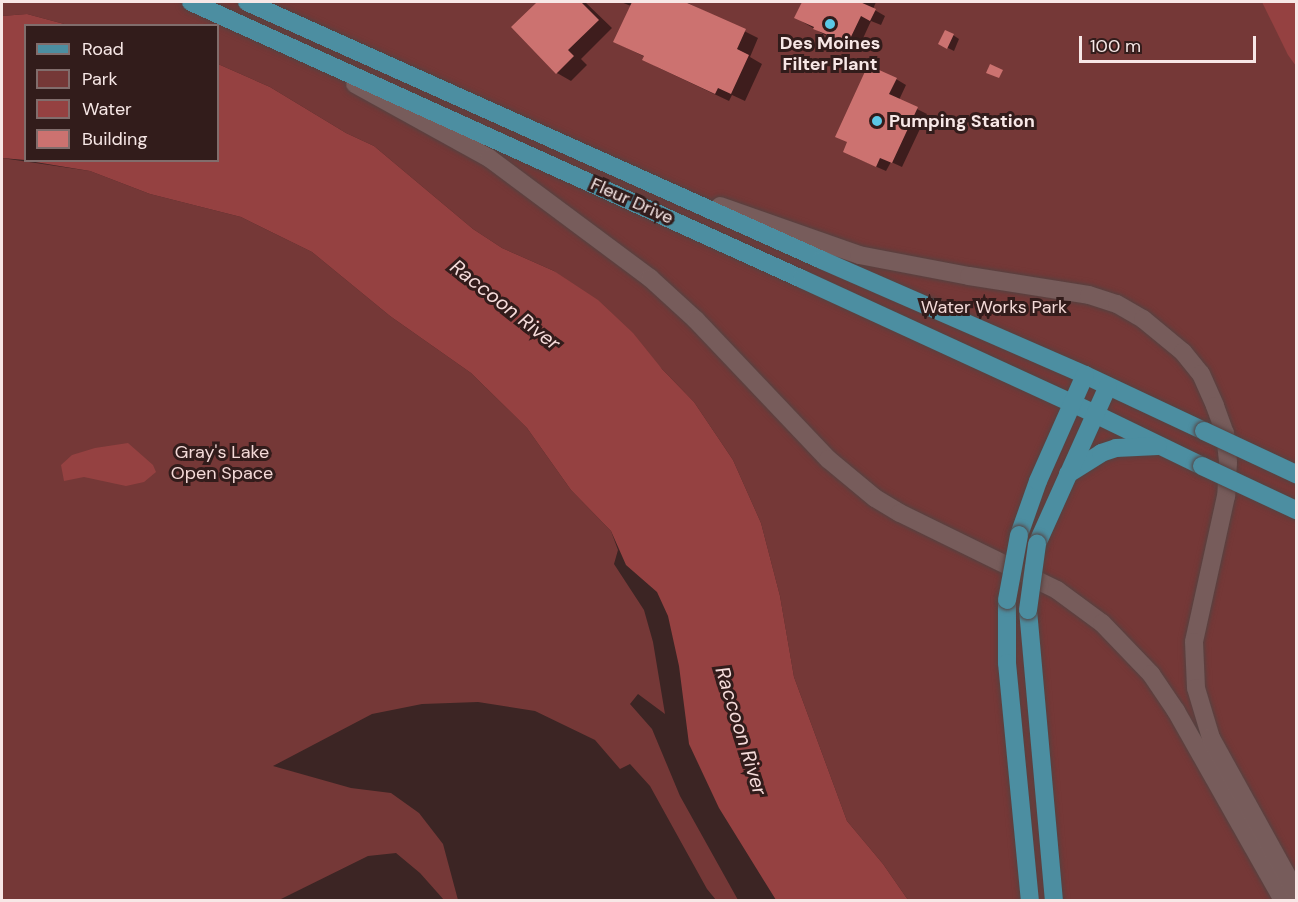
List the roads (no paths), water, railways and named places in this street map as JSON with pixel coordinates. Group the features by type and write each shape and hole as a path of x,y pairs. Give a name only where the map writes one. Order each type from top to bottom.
{"main road":[{"name":"Fleur Drive","path":"191,2 1095,414 1296,510"},
{"name":"Fleur Drive","path":"247,2 1085,375 1296,474"},
{"path":"272,39 489,158 593,235 673,297 828,459 875,498 915,521 1036,578 1085,608 1121,640 1151,674 1221,772 1296,891"},
{"path":"614,167 820,243 859,255 969,276 1089,295 1117,304 1143,319 1183,352 1201,374 1215,406 1226,442 1227,496 1194,642 1194,669 1203,718 1221,772 1283,900"},
{"path":"1030,900 1007,663 1007,600 1019,536 1038,482 1085,375"},
{"path":"1054,900 1028,610 1037,544 1108,386"},
{"path":"1068,474 1101,453 1116,448 1160,446"}],"water":[{"path":"1262,2 1296,2 1296,66 1288,55"},
{"path":"27,14 64,24 24,24 24,160 2,158 2,16"},
{"name":"Raccoon River","path":"219,64 270,87 346,133 374,146 473,229 502,248 554,271 598,300 633,333 662,369 694,402 733,460 761,523 780,596 794,677 847,821 883,864 908,900 776,900 719,808 689,744 679,666 668,616 657,592 626,565 611,531 571,490 527,428 471,373 390,316 312,252 241,217 150,194 90,171 35,162 219,162"},
{"path":"128,443 153,465 156,472 144,482 126,486 84,477 64,481 61,465 72,455 95,448"}],"place":[{"name":"Des Moines Filter Plant","path":"830,24"},
{"name":"Pumping Station","path":"877,121"}],"park label":[{"name":"Water Works Park","path":"994,307"},
{"name":"Gray's Lake Open Space","path":"222,463"}]}
